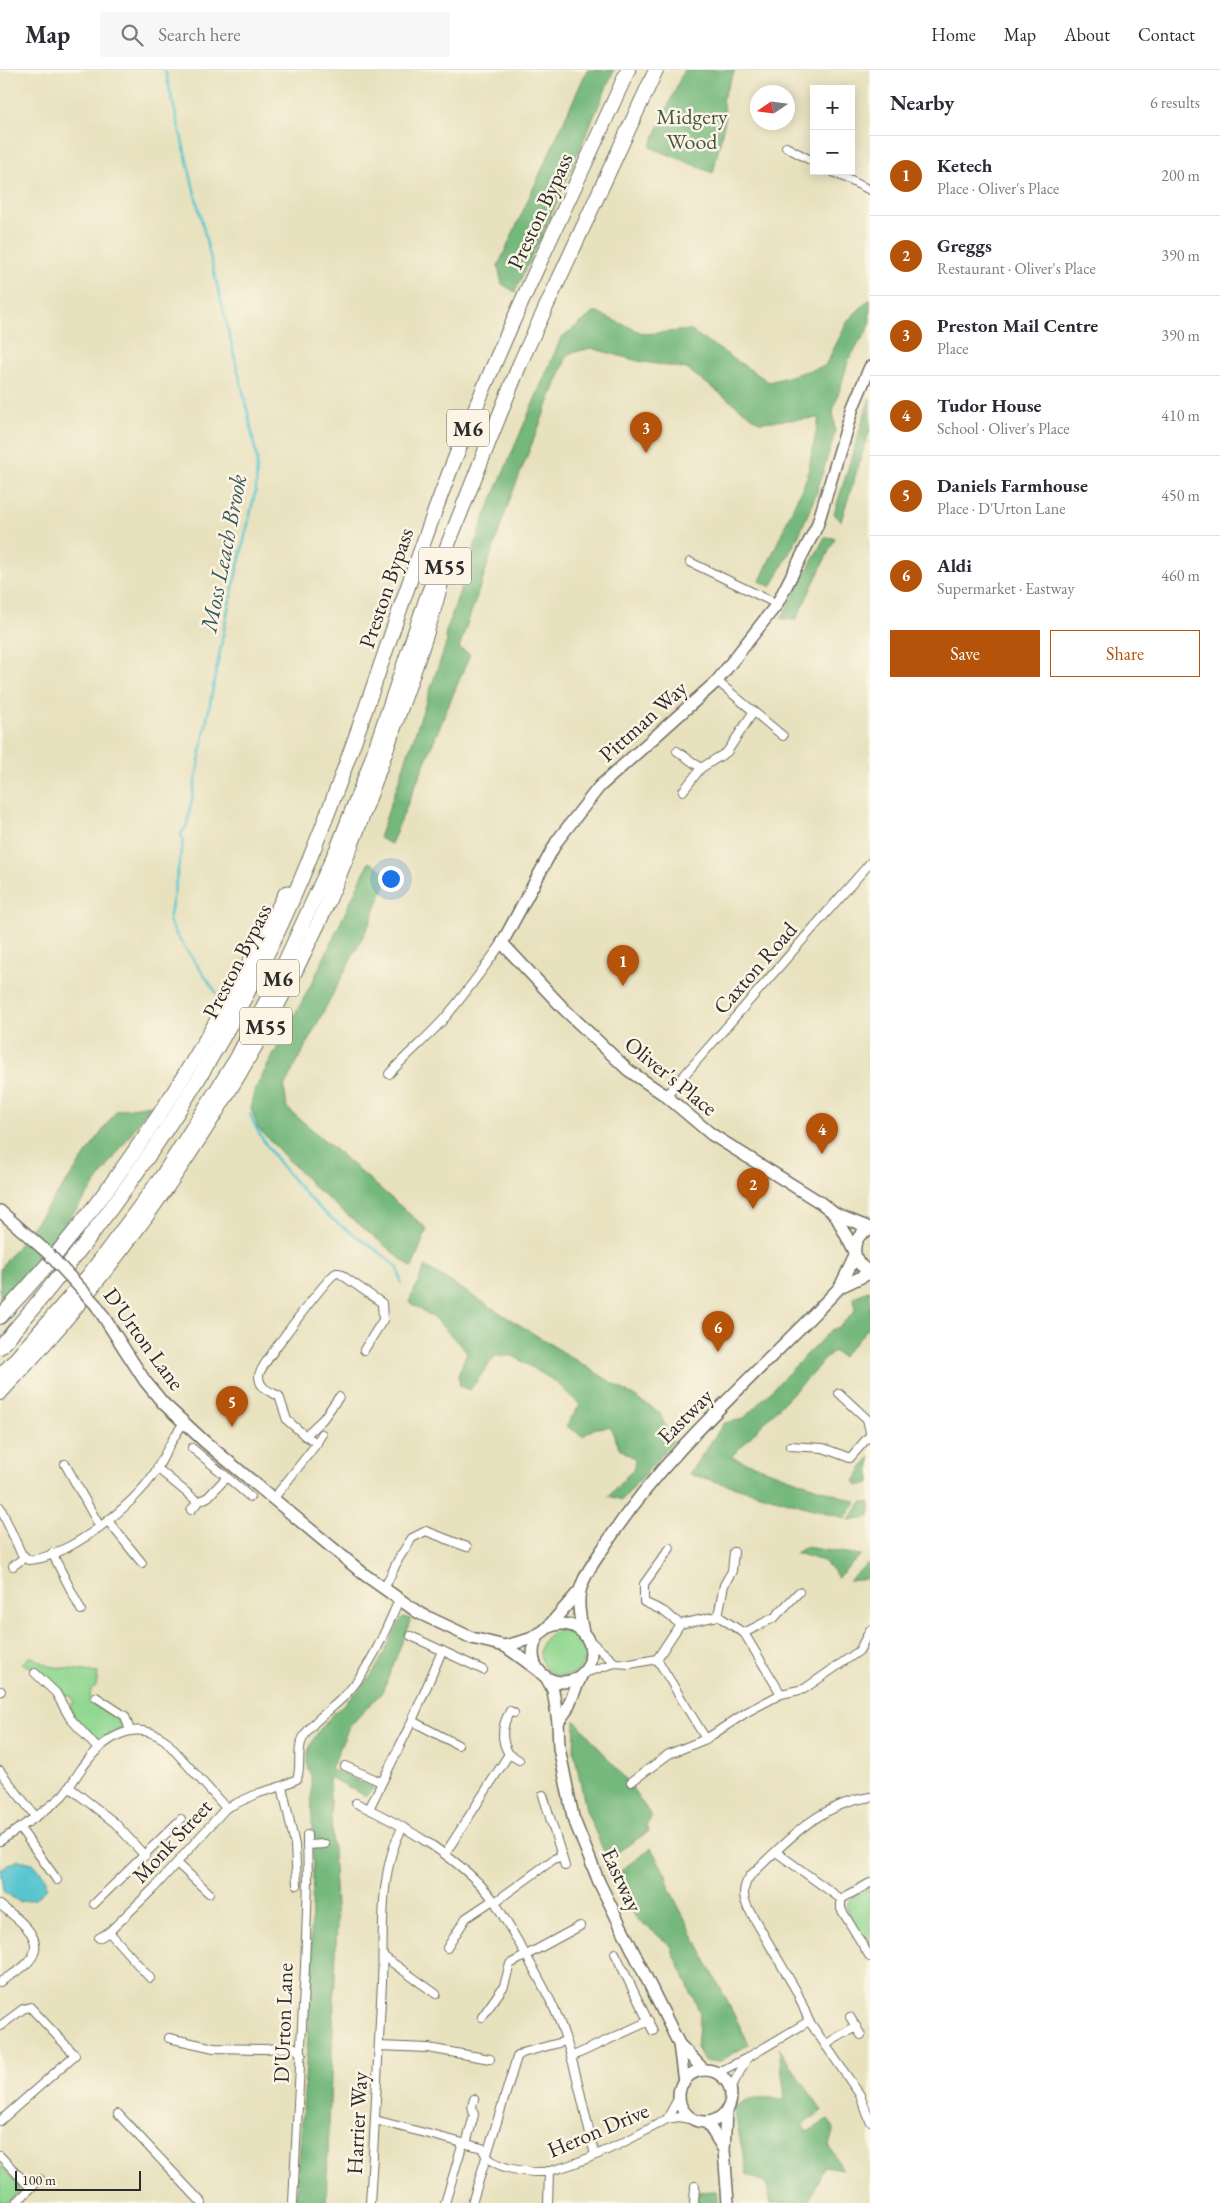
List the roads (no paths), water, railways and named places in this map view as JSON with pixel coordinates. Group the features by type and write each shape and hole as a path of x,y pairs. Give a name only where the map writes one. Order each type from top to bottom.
{"highway":[{"name":"Preston Bypass","path":"176,1115 238,1011 266,957 334,796 450,470 532,277 628,70"},
{"name":"Preston Bypass","path":"454,526 521,361 656,70"},
{"name":"M55","path":"0,1393 97,1282 170,1185 247,1063 284,993 319,921 378,774 436,605 454,526"},
{"name":"M6","path":"0,1377 89,1275 138,1210 202,1116 242,1049 308,916 338,847 368,770 427,598 454,526"},
{"name":"M55","path":"0,1317 66,1243 114,1180 179,1085 227,1004 334,796"},
{"name":"M6","path":"0,1347 79,1253 126,1190 176,1115"},
{"path":"0,1327 72,1246 176,1115"}],"street":[{"path":"786,147 810,160"},
{"path":"839,175 870,190"},
{"name":"Pittman Way","path":"389,1074 404,1056 421,1044 444,1018 502,944 557,841 599,786 717,682 777,604 817,526 853,407 870,367"},
{"path":"690,562 777,604"},
{"path":"717,682 783,736"},
{"path":"683,791 702,768 727,752 754,711"},
{"path":"677,750 702,768"},
{"name":"Caxton Road","path":"666,1096 870,862"},
{"name":"Oliver's Place","path":"502,944 598,1043 628,1070 666,1096 711,1134 821,1203 835,1214 870,1229"},
{"name":"D'Urton Lane","path":"0,1211 48,1254 96,1305 145,1381 163,1403 227,1461 399,1600 424,1616 472,1638 505,1646 538,1670"},
{"name":"Oliver's Place","path":"835,1214 854,1254 862,1266 870,1272"},
{"name":"Eastway","path":"840,1287 854,1254 857,1239 861,1234 870,1229"},
{"name":"Eastway","path":"544,1630 580,1590 589,1571 624,1515 663,1468 840,1287 870,1272"},
{"path":"317,1443 305,1436 287,1420 279,1396 263,1388 259,1378 260,1372 300,1316 336,1273 339,1273 382,1303 383,1320 364,1350"},
{"path":"790,1446 823,1448 850,1458 870,1433 867,1419 839,1393"},
{"path":"305,1436 323,1419 339,1397"},
{"path":"1,1510 28,1560 36,1560 84,1538 108,1521 142,1489 157,1468 173,1436 184,1423"},
{"path":"274,1498 322,1434"},
{"path":"192,1448 250,1496"},
{"path":"65,1464 100,1527"},
{"path":"157,1468 198,1502"},
{"path":"191,1510 198,1502 208,1497 227,1477"},
{"path":"108,1521 142,1563"},
{"path":"384,1589 399,1558 412,1538 426,1531 467,1547"},
{"path":"670,1548 644,1584 644,1602 663,1611 680,1624"},
{"path":"718,1616 724,1585 732,1571 734,1552"},
{"path":"52,1553 81,1610"},
{"path":"13,1566 25,1556"},
{"name":"Eastway","path":"580,1590 580,1612 586,1636"},
{"path":"744,1633 776,1617 799,1592"},
{"name":"Monk Street","path":"99,1938 109,1932 177,1863 226,1808 259,1793 292,1783 297,1779 300,1771 298,1751 303,1738 314,1723 348,1693 360,1678 399,1600"},
{"path":"615,1663 575,1626 566,1624 544,1630 533,1646 534,1662 538,1670 547,1679 561,1683 575,1680 615,1663 630,1664 657,1659 680,1624 718,1616 744,1633 782,1694"},
{"name":"D'Urton Lane","path":"505,1646 530,1639 544,1630"},
{"path":"631,1782 669,1754 706,1738 747,1712 782,1694 804,1689 859,1651 870,1630"},
{"path":"411,1636 483,1670"},
{"path":"558,1722 566,1711 592,1657 586,1636"},
{"path":"369,1809 412,1721 442,1651"},
{"path":"657,1659 706,1738"},
{"path":"35,1673 56,1693 70,1718 98,1749"},
{"name":"Eastway","path":"547,1679 553,1690 558,1722 558,1748 573,1817 599,1882 679,2044 704,2070"},
{"path":"96,1697 125,1716 130,1731"},
{"path":"514,1713 510,1711 503,1727 502,1736 509,1754 518,1760"},
{"path":"412,1721 458,1745"},
{"path":"0,1841 62,1796 98,1749 114,1737 130,1731 153,1732 165,1740 226,1808"},
{"path":"445,1854 509,1754"},
{"path":"345,1766 382,1782"},
{"path":"0,1771 35,1816"},
{"path":"282,1786 295,1845 297,1885"},
{"path":"69,1787 115,1822 145,1856"},
{"path":"543,1795 565,1866"},
{"path":"870,1797 853,1800 814,1817 747,1880 744,1889 745,1900 797,1992 810,2021 853,2084 870,2119"},
{"path":"356,1802 445,1854 462,1868 494,1901 547,1995 566,2041 595,2154"},
{"path":"94,1904 181,1819"},
{"path":"20,1828 57,1880"},
{"name":"Harrier Way","path":"370,2203 379,2046 385,1888 393,1845 402,1828"},
{"name":"D'Urton Lane","path":"293,2203 302,2054 307,1835"},
{"path":"307,1845 325,1844"},
{"path":"776,1852 841,1899"},
{"path":"446,1948 466,1918 554,1859 562,1856"},
{"path":"177,1863 209,1893"},
{"path":"841,1899 870,1883"},
{"path":"841,1899 841,1909 870,1957"},
{"path":"0,1905 17,1918 35,1938 37,1947 34,1955 24,1966 0,1982"},
{"path":"482,2017 504,1986 510,1964 580,1926"},
{"path":"109,1932 150,1978"},
{"path":"615,1953 653,2031"},
{"path":"383,1956 436,1994"},
{"path":"0,2026 23,2009 30,2007 75,2055 0,2121"},
{"path":"488,2009 495,2015"},
{"path":"850,2018 861,2035"},
{"path":"571,2058 649,2021"},
{"path":"717,2073 747,2058 810,2021"},
{"path":"825,2045 856,2026"},
{"path":"169,2038 214,2048 265,2049 293,2047 302,2054"},
{"path":"472,2203 517,2057 522,2053 566,2041"},
{"name":"Eastway","path":"679,2044 684,2082 679,2097"},
{"name":"Harrier Way","path":"379,2046 428,2048 490,2059"},
{"path":"730,2090 747,2058"},
{"path":"684,2082 696,2072 704,2070 717,2073 723,2078 730,2090 731,2098 726,2112 724,2150 728,2203"},
{"path":"679,2097 682,2108 694,2120 707,2122 726,2112"},
{"name":"Heron Drive","path":"667,2120 679,2097"},
{"path":"446,2203 474,2115 472,2106 474,2099"},
{"path":"118,2114 202,2203"},
{"name":"Heron Drive","path":"464,2143 482,2148 486,2158 497,2165 524,2172 548,2172 595,2154 667,2120 679,2117 694,2120"},
{"path":"375,2120 464,2143"},
{"path":"707,2122 724,2150"},
{"path":"0,2156 30,2188"},
{"path":"548,2172 548,2203"},
{"path":"16,2203 40,2179"},
{"path":"694,2186 694,2203"}],"water":[{"path":"19,1860 33,1863 46,1878 46,1889 35,1899 19,1902 3,1891 0,1869"}],"waterway":[{"name":"Moss Leach Brook","path":"165,70 247,408 257,459 256,489 227,614 187,825 181,834 183,841 169,921 177,936 222,1001"},
{"name":"Moss Leach Brook","path":"250,1114 265,1142 301,1189 339,1224 377,1250 398,1268 401,1283"}],"place":[{"name":"Preston Mail Centre","path":"646,453"},
{"name":"Ketech","path":"623,986"},
{"name":"Tudor House","path":"822,1154"},
{"name":"Greggs","path":"753,1209"},
{"name":"Aldi","path":"718,1352"},
{"name":"Daniels Farmhouse","path":"232,1427"}],"park label":[{"name":"Midgery Wood","path":"692,128"}]}
